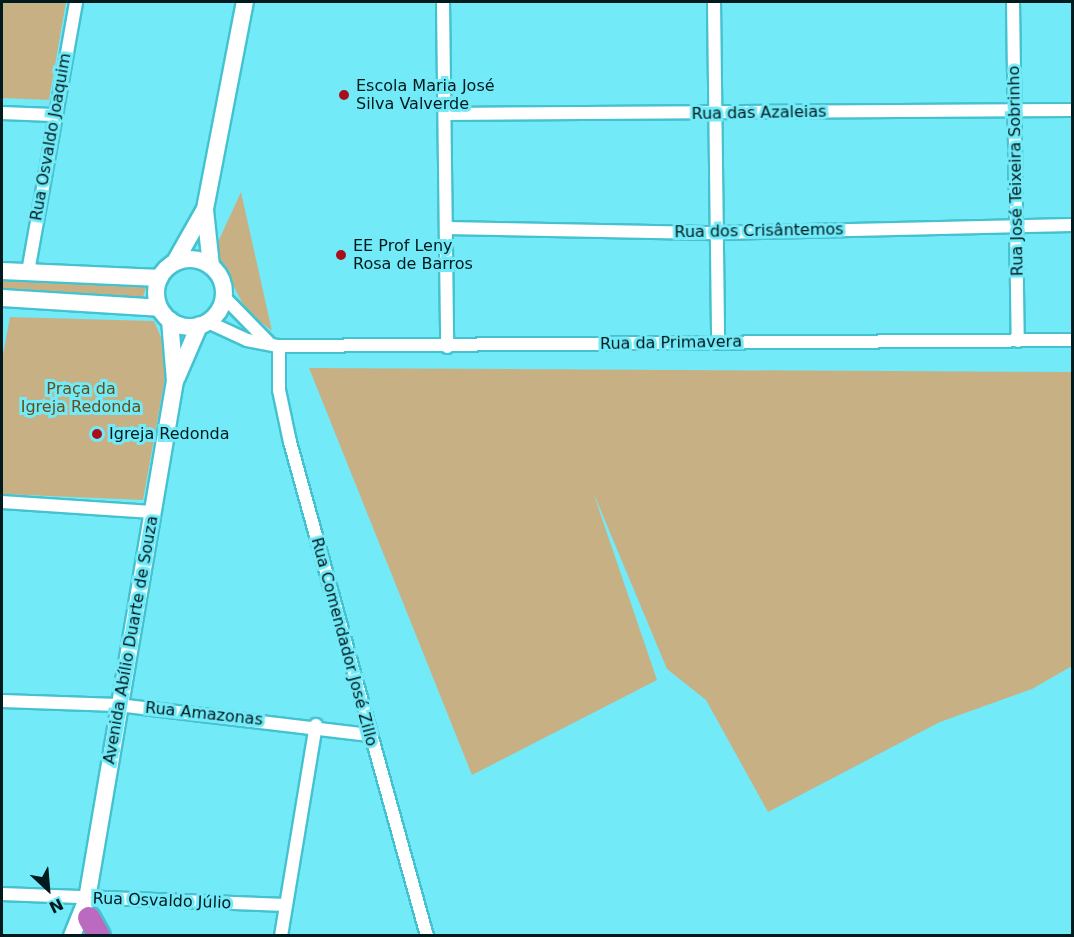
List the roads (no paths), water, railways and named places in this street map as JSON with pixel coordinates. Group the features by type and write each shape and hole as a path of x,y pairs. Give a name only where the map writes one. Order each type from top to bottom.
{"main road":[{"path":"211,266 205,209 245,2"},
{"path":"2,271 159,278 175,262 205,209"},
{"path":"2,298 165,314 204,324 224,297 222,279 211,266 187,259 175,262"},
{"path":"159,278 165,314"},
{"name":"Avenida Abílio Duarte de Souza","path":"72,936 92,922 118,705 154,512 175,381 165,314"},
{"name":"Avenida Abílio Duarte de Souza","path":"175,381 204,324"}],"street":[{"name":"Rua Osvaldo Joaquim","path":"28,272 53,115 76,2"},
{"path":"443,2 447,347"},
{"path":"714,2 718,342"},
{"name":"Rua José Teixeira Sobrinho","path":"1013,2 1017,110 1018,341"},
{"name":"Rua das Azaleias","path":"446,114 1072,110"},
{"path":"2,113 53,115"},
{"name":"Rua dos Crisântemos","path":"446,228 718,233 1072,225"},
{"path":"224,297 274,345"},
{"name":"Rua da Primavera","path":"204,324 274,345 447,347 718,342 1072,340"},
{"name":"Rua Comendador José Zillo","path":"274,345 279,390 290,442 369,735 427,936"},
{"path":"2,502 154,512"},
{"name":"Rua Amazonas","path":"2,701 118,705 316,725 369,735"},
{"path":"281,936 316,725"},
{"name":"Rua Osvaldo Júlio","path":"2,894 92,922 286,905"}],"place":[{"name":"Escola Maria José Silva Valverde","path":"344,95"},
{"name":"EE Prof Leny Rosa de Barros","path":"341,255"},
{"name":"Igreja Redonda","path":"97,434"}],"park label":[{"name":"Praça da Igreja Redonda","path":"81,398"}]}
